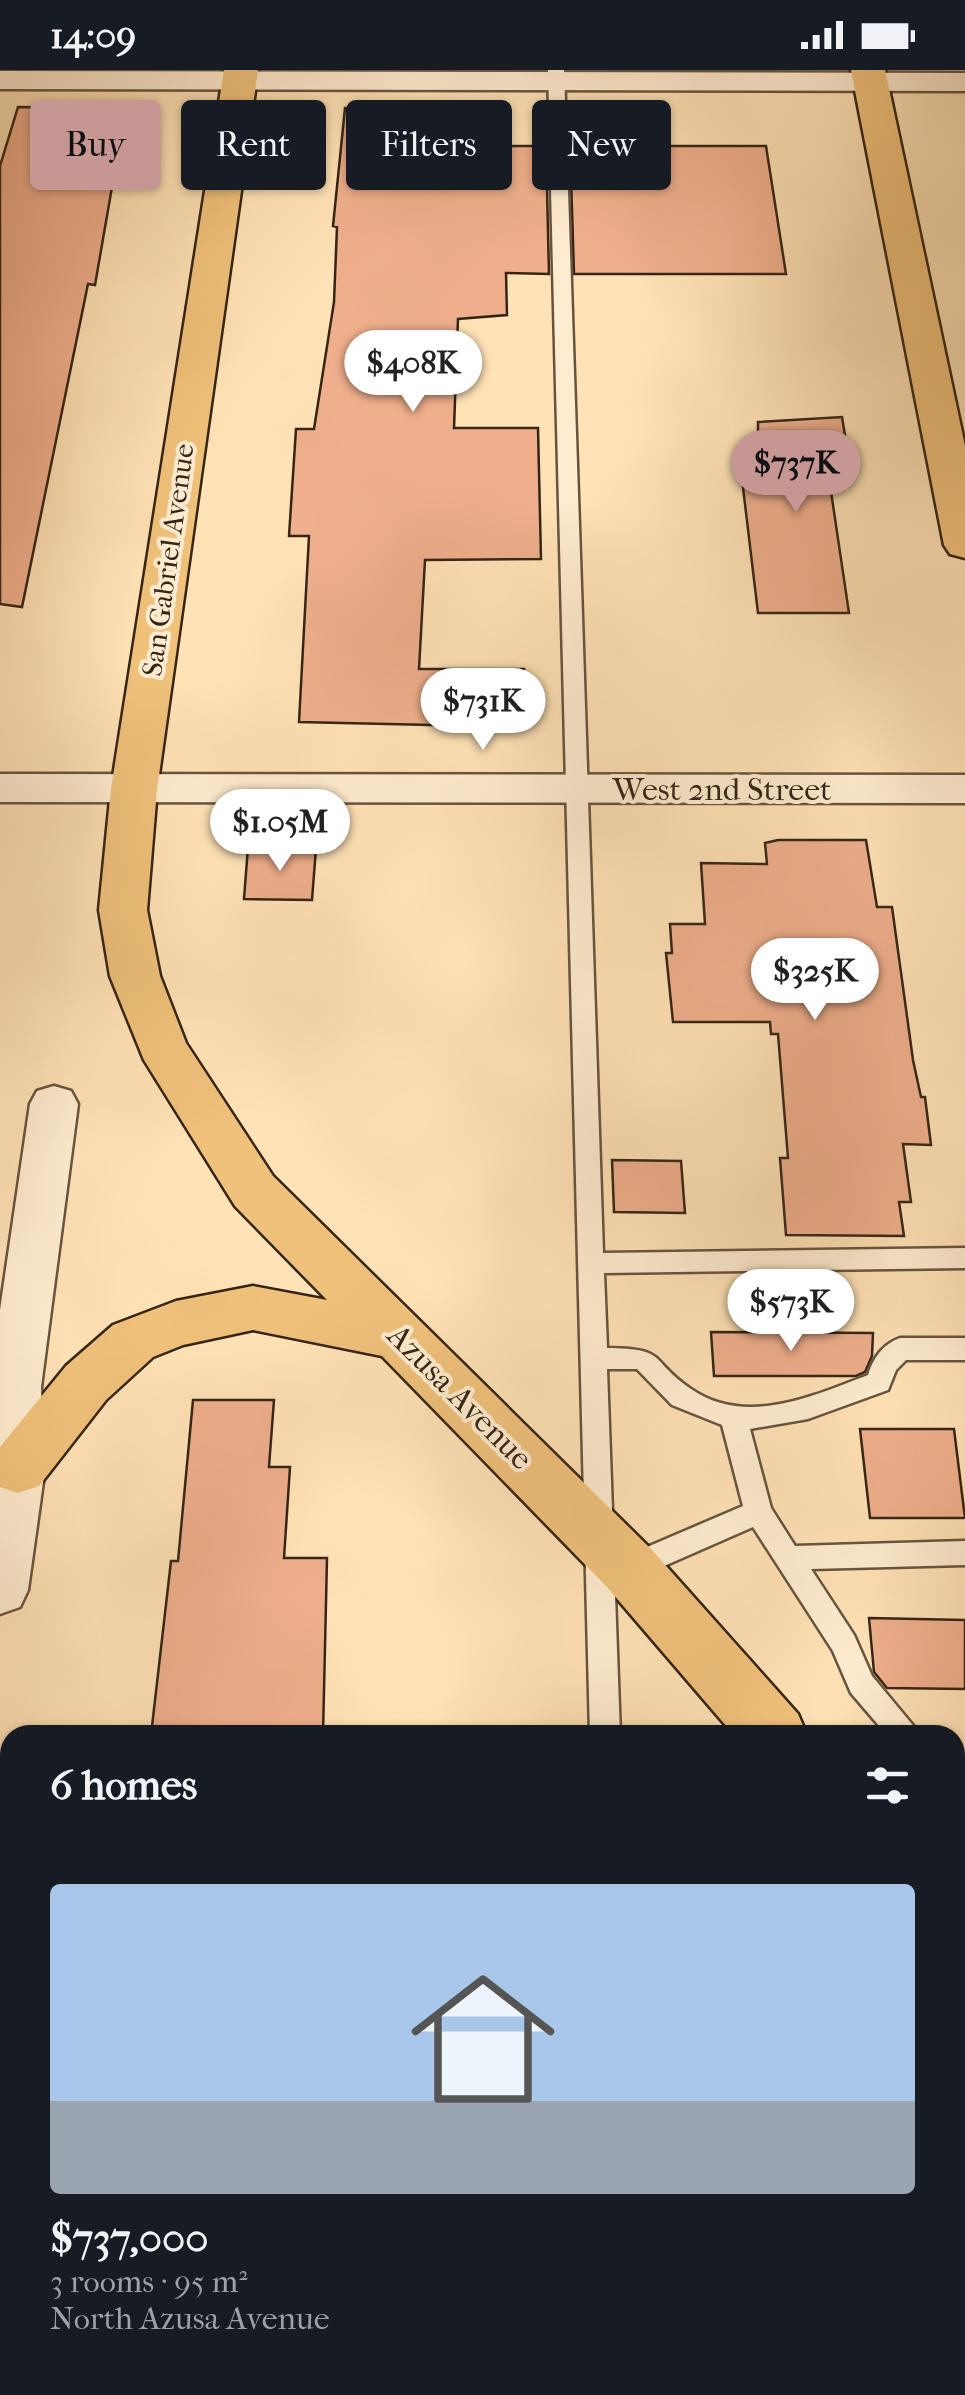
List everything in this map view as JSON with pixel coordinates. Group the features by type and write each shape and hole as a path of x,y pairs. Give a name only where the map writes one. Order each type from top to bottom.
{"main road":[{"name":"San Gabriel Avenue","path":"162,1047 135,976 124,910 134,789 240,76"},
{"path":"870,76 965,545"},
{"name":"Azusa Avenue","path":"162,1047 254,1191 614,1553 766,1725"},
{"path":"18,1468 86,1383 133,1341 176,1324 253,1308 402,1337"}],"street":[{"path":"0,80 870,76 965,82"},
{"name":"West 2nd Street","path":"0,788 965,790"},
{"path":"0,1590 18,1468 15,1387 54,1104"}],"lane":[{"path":"556,76 594,1358 614,1553 605,1725"},
{"path":"592,1263 965,1258"},
{"path":"594,1358 642,1359 686,1401 734,1420 780,1418 878,1382 884,1365 900,1350 965,1349"},
{"path":"734,1420 758,1512 844,1644 861,1684 897,1725"},
{"path":"614,1553 758,1512"},
{"path":"788,1558 965,1553"}],"building":[{"path":"18,107 30,107 30,190 111,190 95,285 88,284 22,607 0,604 0,166"},
{"path":"345,108 346,190 512,190 512,146 532,146 532,190 547,190 549,274 506,273 507,315 458,319 454,428 538,428 541,559 425,560 419,669 524,669 524,727 299,722 309,536 289,536 296,429 314,429 334,302 337,227 333,226"},
{"path":"671,146 766,146 786,274 574,274 571,190 671,190"},
{"path":"842,417 852,478 829,478 849,613 758,613 739,454 758,454 758,422"},
{"path":"866,840 877,907 892,907 913,1060 921,1097 925,1097 931,1145 903,1144 911,1202 899,1202 904,1236 786,1235 780,1158 788,1158 778,1034 771,1034 770,1022 673,1022 666,953 672,953 670,924 705,924 701,863 767,864 765,843"},
{"path":"248,847 316,848 312,900 244,899"},
{"path":"612,1160 681,1161 685,1213 614,1212"},
{"path":"711,1332 873,1333 872,1356 865,1372 856,1376 714,1376"},
{"path":"193,1400 274,1400 269,1467 290,1467 284,1558 327,1558 323,1725 152,1725 171,1561 178,1561"},
{"path":"860,1429 954,1429 965,1518 870,1518"},
{"path":"869,1618 965,1620 965,1689 887,1688 874,1672"}]}
